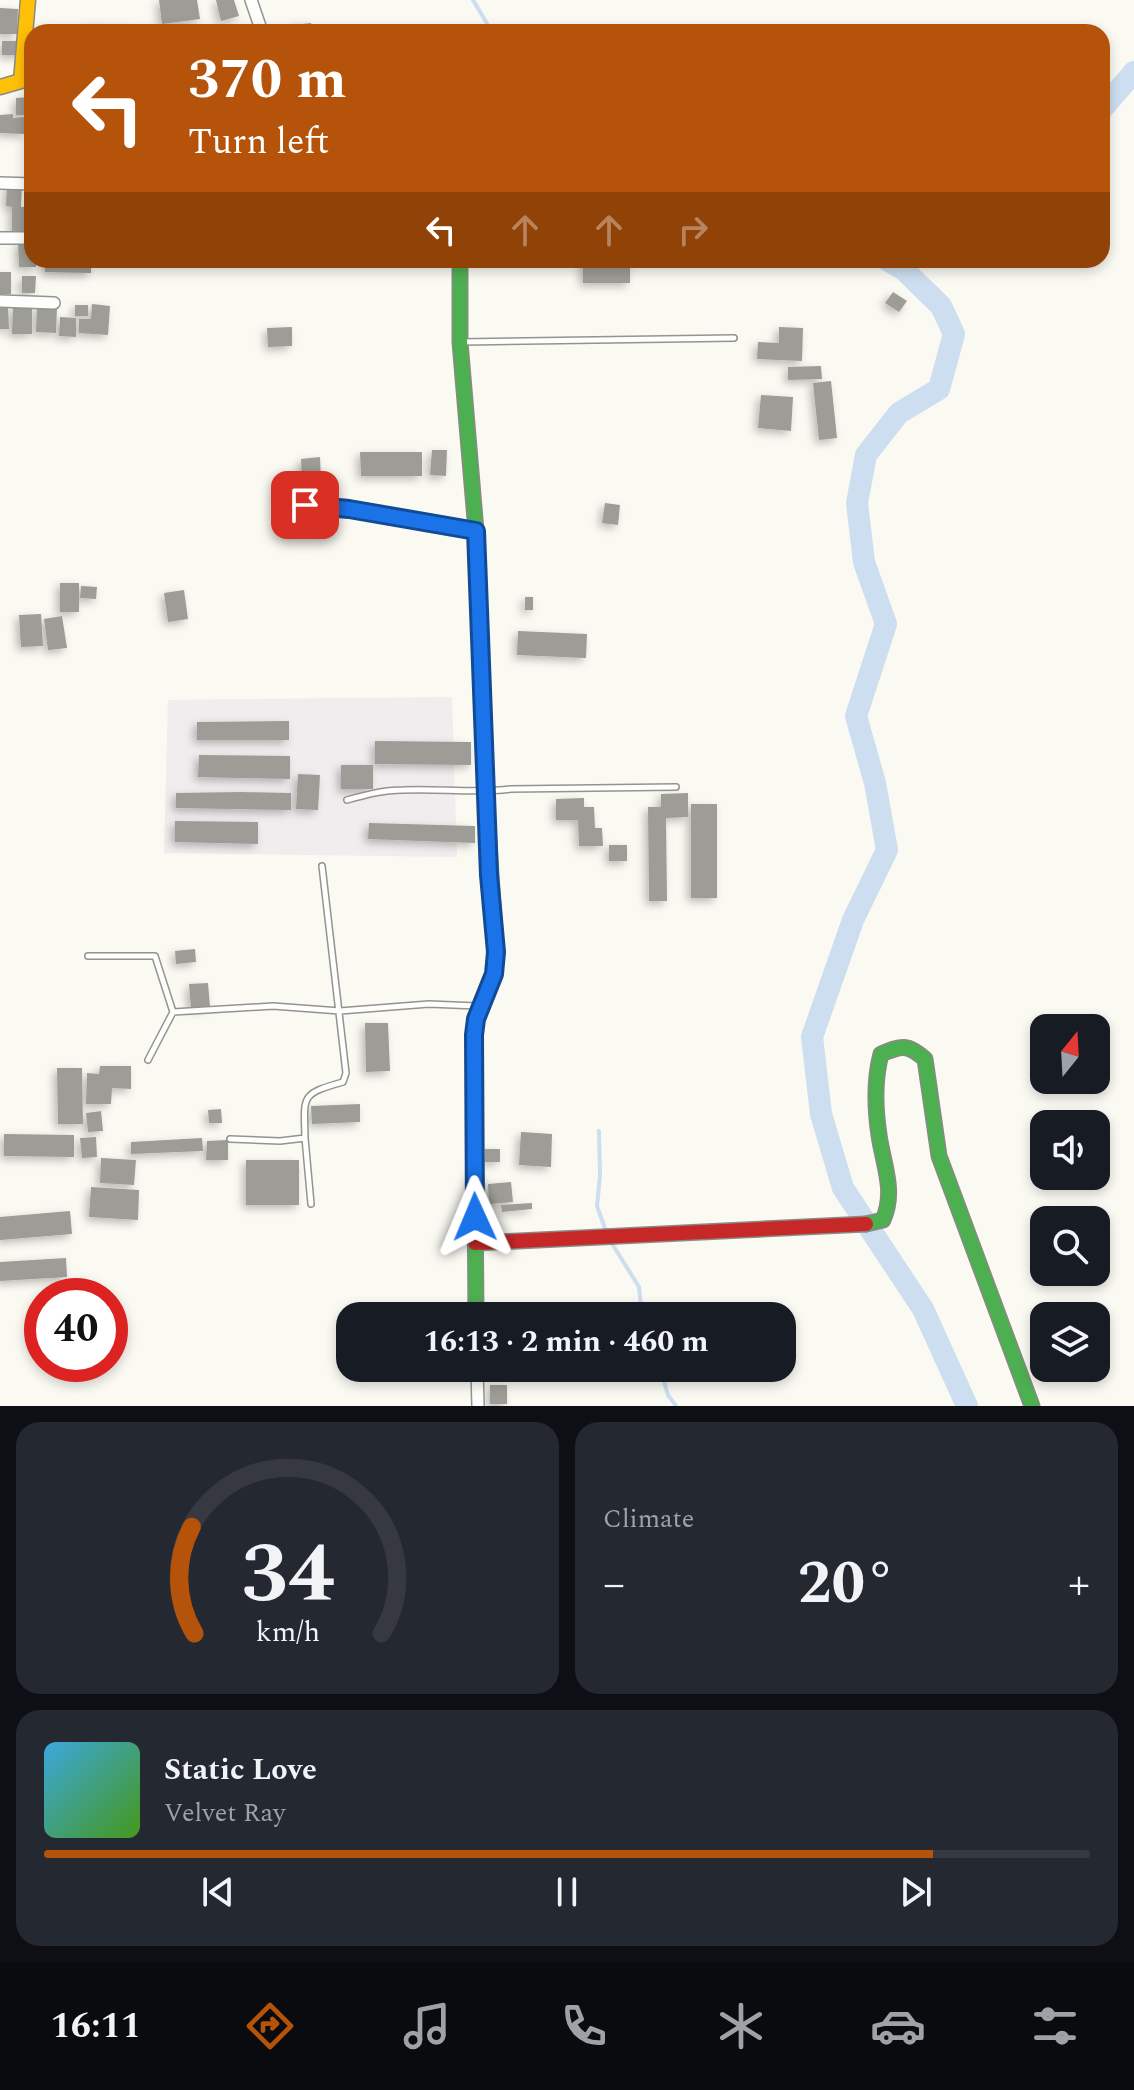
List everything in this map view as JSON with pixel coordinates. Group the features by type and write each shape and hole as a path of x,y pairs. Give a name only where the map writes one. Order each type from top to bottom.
{"street":[{"path":"27,24 28,0"},
{"path":"251,0 259,24"},
{"path":"0,87 21,81 24,69"},
{"path":"0,183 24,184"},
{"path":"0,238 24,238"},
{"path":"460,268 460,342 476,531 489,875 496,952 494,974 480,1006 474,1035 476,1302"},
{"path":"0,301 54,303"},
{"path":"475,1243 865,1225 883,1220 890,1208 890,1184 879,1135 875,1073 881,1054 897,1047 910,1047 925,1059 939,1156 1032,1406"},
{"path":"477,1382 478,1406"}],"lane":[{"path":"460,342 734,338"},
{"path":"305,505 349,509 476,531"},
{"path":"347,800 401,789 487,793 511,789 676,787"},
{"path":"311,1204 304,1102 318,1089 343,1082 346,1073 322,866"},
{"path":"88,956 155,956 173,1012 148,1060"},
{"path":"173,1012 273,1006 340,1011 429,1004 480,1006"},
{"path":"230,1139 280,1141 305,1138"}],"shaded area":[{"path":"452,697 457,857 164,853 168,700"}],"building":[{"path":"159,0 197,0 200,19 162,24"},
{"path":"216,0 234,0 239,16 221,21"},
{"path":"0,8 18,9 17,34 0,34"},
{"path":"2,41 24,41 23,55 2,55"},
{"path":"24,97 24,115 16,115 16,98"},
{"path":"0,115 24,117 24,134 0,133"},
{"path":"7,184 22,185 24,234 12,234 12,207 6,206"},
{"path":"18,242 24,242 24,267 19,267"},
{"path":"45,268 91,268 91,273 45,272"},
{"path":"583,268 630,268 630,283 583,283"},
{"path":"0,272 11,272 11,294 0,294"},
{"path":"22,276 36,276 35,293 22,293"},
{"path":"893,292 907,301 899,312 885,303"},
{"path":"92,304 110,306 108,335 79,333 79,319 91,319"},
{"path":"13,305 32,305 32,334 12,334"},
{"path":"37,305 57,306 56,333 36,332"},
{"path":"75,305 88,305 88,316 75,316"},
{"path":"0,306 8,306 9,329 0,329"},
{"path":"60,317 76,318 76,337 59,336"},
{"path":"292,327 292,346 268,347 267,328"},
{"path":"779,327 803,328 802,361 757,359 758,342 779,343"},
{"path":"821,366 822,379 788,380 788,367"},
{"path":"831,381 837,438 819,440 813,383"},
{"path":"761,395 793,397 791,431 758,428"},
{"path":"432,450 447,450 446,476 430,475"},
{"path":"360,452 422,452 422,476 361,476"},
{"path":"320,457 321,480 302,481 301,459"},
{"path":"605,503 620,505 618,525 602,523"},
{"path":"60,583 79,583 79,612 60,612"},
{"path":"81,586 97,587 96,599 80,598"},
{"path":"184,590 188,619 168,622 164,593"},
{"path":"525,597 533,597 533,610 525,610"},
{"path":"41,614 43,646 21,647 19,615"},
{"path":"62,616 67,648 48,650 44,619"},
{"path":"518,631 587,634 586,658 517,655"},
{"path":"289,721 289,740 197,740 197,722"},
{"path":"375,741 471,742 471,765 375,764"},
{"path":"199,755 290,756 290,779 198,777"},
{"path":"341,765 373,765 373,789 341,789"},
{"path":"298,774 320,775 318,810 296,809"},
{"path":"176,793 291,793 291,810 176,808"},
{"path":"688,793 688,817 666,818 667,901 649,901 648,807 661,807 661,794"},
{"path":"584,798 584,807 594,807 595,828 602,828 603,846 579,846 578,820 556,820 556,799"},
{"path":"691,804 717,804 717,898 691,898"},
{"path":"175,821 258,822 258,844 175,842"},
{"path":"369,823 475,826 475,843 368,839"},
{"path":"609,845 627,845 627,861 609,861"},
{"path":"195,949 196,962 176,964 175,951"},
{"path":"208,983 210,1007 191,1008 189,984"},
{"path":"365,1023 388,1023 390,1071 366,1072"},
{"path":"100,1066 131,1066 131,1089 112,1088 111,1104 86,1104 87,1073 99,1074"},
{"path":"57,1068 82,1068 83,1124 58,1124"},
{"path":"360,1104 360,1122 312,1124 311,1106"},
{"path":"221,1109 222,1123 209,1123 208,1110"},
{"path":"101,1111 103,1131 88,1132 86,1113"},
{"path":"521,1132 552,1134 551,1167 519,1165"},
{"path":"4,1134 74,1135 74,1157 4,1156"},
{"path":"96,1137 97,1157 82,1158 80,1138"},
{"path":"202,1138 203,1151 131,1154 131,1142"},
{"path":"228,1140 228,1160 206,1160 207,1141"},
{"path":"485,1149 500,1149 500,1162 485,1162"},
{"path":"101,1158 136,1160 134,1185 100,1183"},
{"path":"246,1160 299,1160 299,1205 246,1205"},
{"path":"511,1182 513,1202 489,1204 488,1184"},
{"path":"91,1187 139,1190 138,1220 89,1217"},
{"path":"532,1203 532,1209 502,1212 501,1205"},
{"path":"70,1211 72,1234 0,1240 0,1217"},
{"path":"66,1258 67,1277 0,1281 0,1262"},
{"path":"490,1385 507,1385 507,1404 490,1404"}],"waterway":[{"path":"473,0 487,24"},
{"path":"1110,100 1134,72"},
{"path":"901,268 941,306 954,334 939,389 899,413 866,455 857,503 864,562 886,624 856,716 875,783 887,850 853,920 812,1037 821,1114 843,1188 923,1309 967,1406"},
{"path":"599,1131 597,1206 607,1234"},
{"path":"611,1242 639,1287 641,1302"},
{"path":"664,1382 676,1406"}],"traffic: fast":[{"path":"460,268 460,342 476,531 487,813"},
{"path":"866,1224 883,1220 889,1188 876,1104 881,1054 909,1048 925,1059 939,1156 1032,1406"},
{"path":"474,1055 476,1302"}],"traffic: slow":[{"path":"26,24 28,0"},
{"path":"0,87 21,81 24,46"},
{"path":"474,1055 476,1019 494,974 496,952 487,813"}],"traffic: jam":[{"path":"475,1243 866,1224"}],"route":[{"path":"305,505 349,509 476,531 489,875 496,952 494,974 480,1006 474,1035 475,1217"}]}
